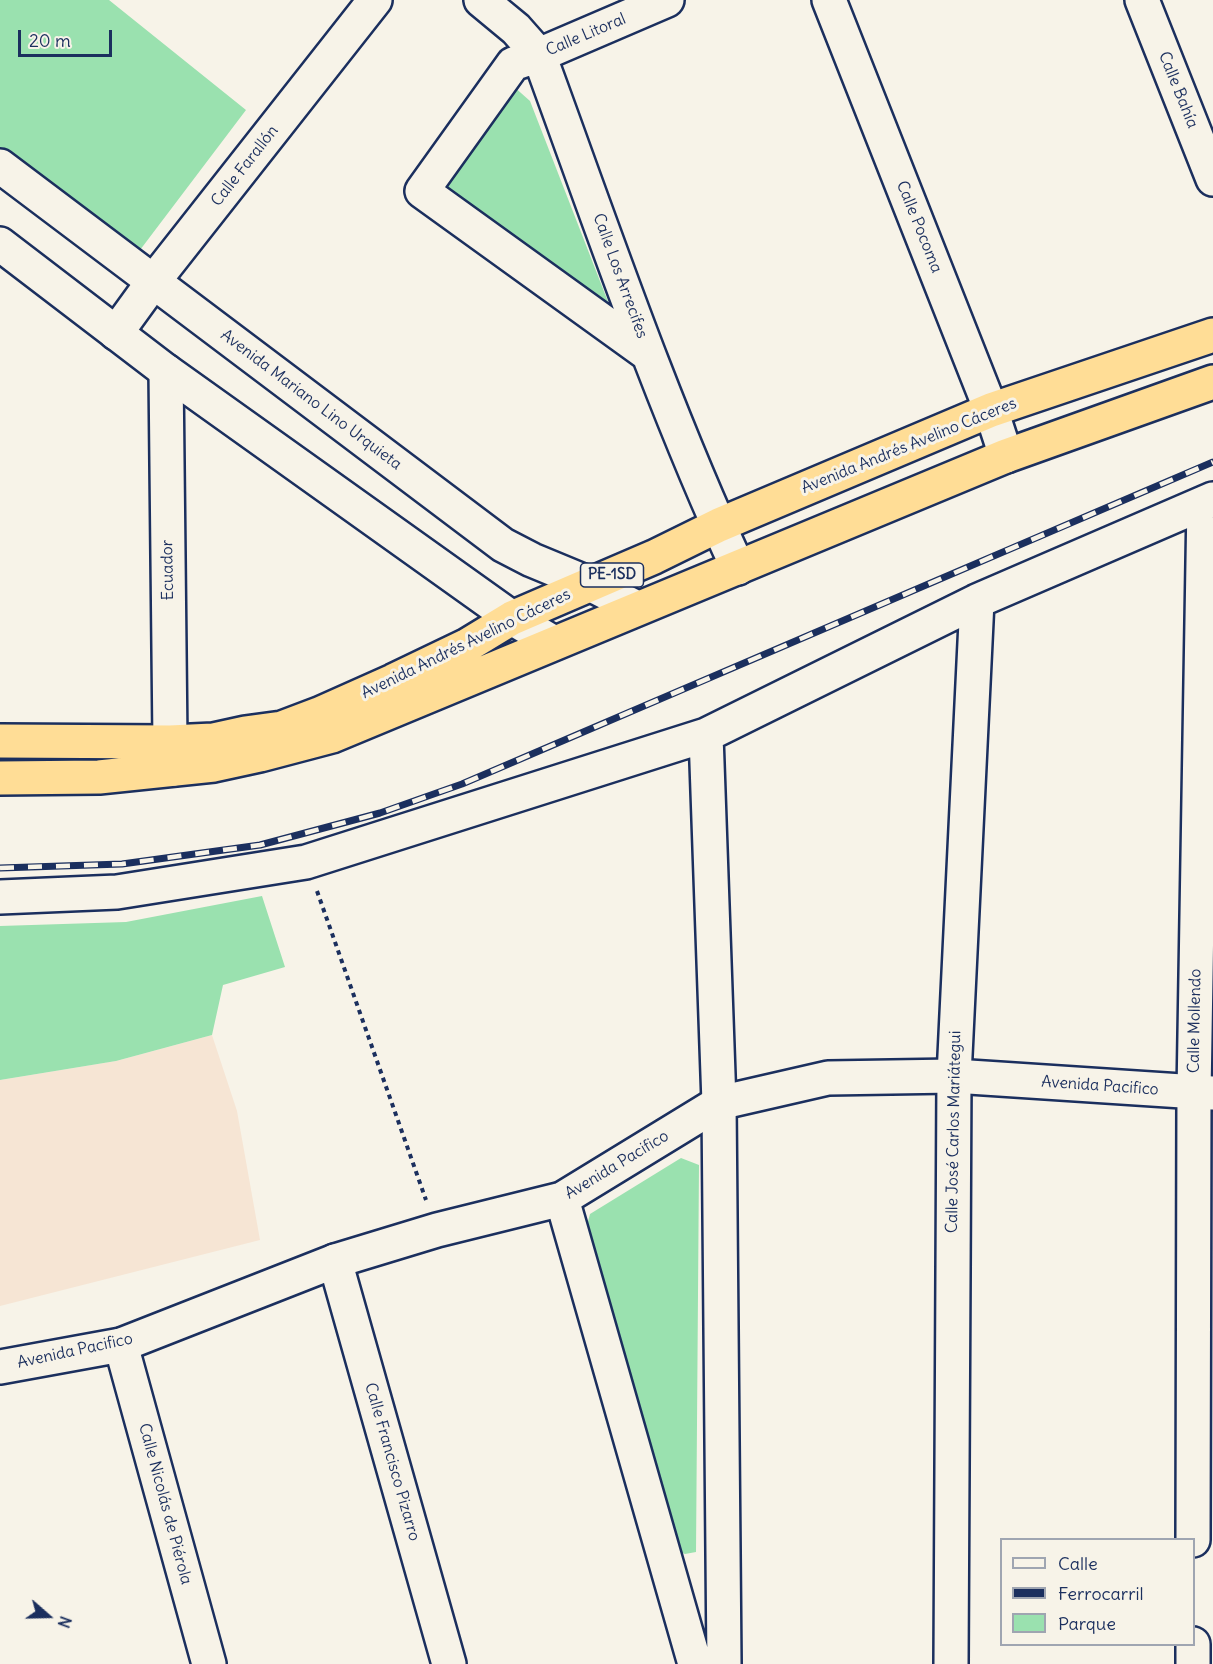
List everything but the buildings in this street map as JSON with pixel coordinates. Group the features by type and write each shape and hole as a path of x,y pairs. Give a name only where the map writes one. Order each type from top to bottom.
{"highway":[{"name":"Avenida Andrés Avelino Cáceres","path":"0,778 99,777 213,740 282,728 393,681 466,646 512,618 654,557 719,525 991,410 1213,335"},
{"name":"Avenida Andrés Avelino Cáceres","path":"0,741 172,755 214,765 332,736 1006,456 1213,382"}],"street":[{"name":"Calle Farallón","path":"116,333 153,282 375,0"},
{"name":"Calle Los Arrecifes","path":"481,0 516,29 539,56 648,354 738,568"},
{"name":"Calle Litoral","path":"648,354 423,191 513,64 539,56 667,0"},
{"name":"Calle Pocoma","path":"829,0 991,410 1006,456"},
{"name":"Calle Bahía","path":"1142,0 1213,179"},
{"name":"Avenida Mariano Lino Urquieta","path":"0,166 503,545 637,608"},
{"path":"0,244 166,371 512,618 554,643"},
{"name":"Ecuador","path":"166,371 172,755"},
{"path":"0,897 117,892 306,862 706,735 977,601 1209,501"},
{"name":"Calle Mollendo","path":"1193,1538 1204,1093 1209,501"},
{"name":"Calle José Carlos Mariátegui","path":"951,1664 954,1076 977,601"},
{"path":"706,735 719,1103 724,1664"},
{"name":"Avenida Pacifico","path":"0,1367 121,1345 335,1261 437,1230 562,1199 719,1103 828,1078 954,1076 1204,1093"},
{"path":"562,1199 695,1664"},
{"name":"Calle Francisco Pizarro","path":"335,1261 449,1664"},
{"name":"Calle Nicolás de Piérola","path":"121,1345 209,1664"},
{"path":"1193,1646 1193,1664"}],"path":[{"path":"306,862 437,1230"}],"shaded area":[{"path":"212,1035 237,1111 260,1240 0,1306 0,1080 116,1061"}],"green space":[{"path":"0,0 109,0 246,110 137,254 0,150"},
{"path":"512,85 530,101 612,312 448,192 448,176"},
{"path":"262,896 285,967 223,985 212,1035 116,1061 0,1080 0,926 126,922"},
{"path":"681,1158 699,1165 696,1552 685,1554 673,1549 583,1240 590,1214"}],"railway":[{"path":"0,868 122,864 260,845 380,813 462,784 1213,462"}]}
